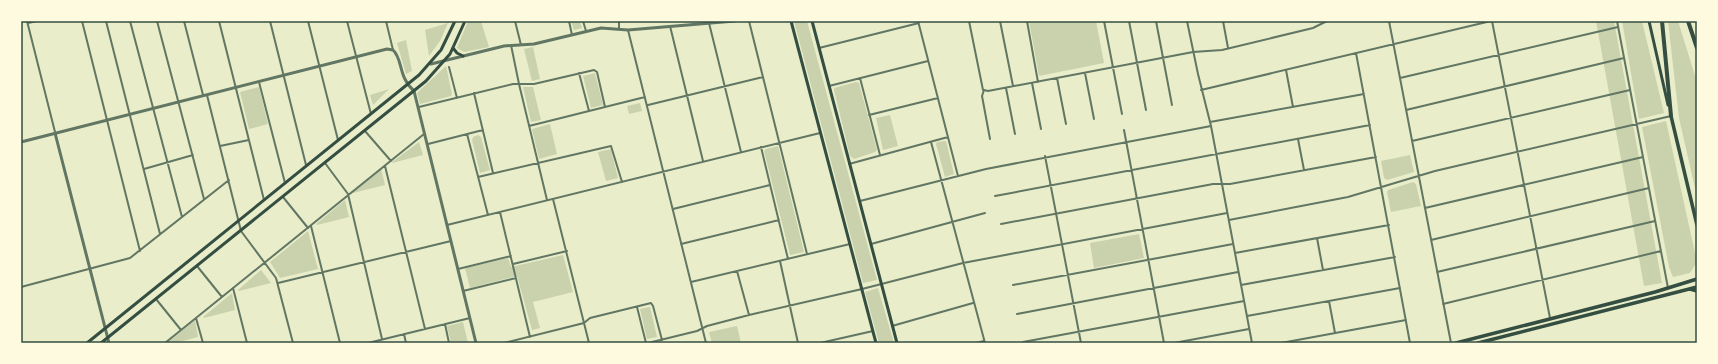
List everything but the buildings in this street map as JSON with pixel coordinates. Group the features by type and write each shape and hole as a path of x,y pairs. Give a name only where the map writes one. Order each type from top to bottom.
{"highway":[{"path":"1662,21 1671,116"},
{"path":"1688,21 1697,48"}],"main road":[{"path":"86,343 407,85 431,64 445,43 455,21"},
{"path":"101,343 414,91 446,60 465,21"},
{"path":"791,21 876,343"},
{"path":"812,21 858,201 897,343"},
{"path":"1649,21 1697,225"},
{"path":"453,48 456,53 464,56"},
{"path":"1691,280 1697,274"},
{"path":"1456,343 1668,288 1697,279"},
{"path":"1478,343 1697,287"},
{"path":"1689,289 1697,291"}],"street":[{"path":"37,21 27,22 109,343"},
{"path":"82,21 140,250"},
{"path":"106,21 160,234"},
{"path":"130,21 182,217"},
{"path":"157,21 204,199"},
{"path":"184,21 220,146 241,231 265,262 278,283 293,343"},
{"path":"219,21 264,200"},
{"path":"270,21 306,166"},
{"path":"308,21 338,141"},
{"path":"347,21 371,114"},
{"path":"386,21 393,50 397,54 402,76 407,85 414,91 419,107 476,343"},
{"path":"515,21 521,46"},
{"path":"569,21 572,35"},
{"path":"583,21 586,32"},
{"path":"619,21 619,29"},
{"path":"431,64 511,45 521,46 605,28 628,30 735,21"},
{"path":"749,21 807,254"},
{"path":"969,21 984,90 982,96 990,139"},
{"path":"1000,21 1013,86"},
{"path":"1027,21 1038,82"},
{"path":"1104,21 1122,114"},
{"path":"1129,21 1146,110"},
{"path":"1156,21 1172,105"},
{"path":"1187,21 1201,90 1210,124 1252,343"},
{"path":"1223,21 1228,48"},
{"path":"984,90 1006,88 1193,52 1228,48 1313,28 1327,21"},
{"path":"1389,21 1451,343"},
{"path":"1201,90 1492,21 1550,318"},
{"path":"1617,21 1668,288"},
{"path":"819,48 918,22 958,176"},
{"path":"709,23 740,152"},
{"path":"670,26 703,162"},
{"path":"1400,78 1618,27"},
{"path":"628,30 706,343"},
{"path":"511,45 547,200"},
{"path":"21,142 356,57 389,49 393,50"},
{"path":"1356,53 1410,343"},
{"path":"1406,110 1624,58"},
{"path":"829,86 928,61"},
{"path":"449,67 457,98"},
{"path":"419,107 474,93 519,84 534,84 595,70 605,107"},
{"path":"1286,70 1293,107"},
{"path":"1085,73 1094,119"},
{"path":"579,74 589,111"},
{"path":"647,105 763,77"},
{"path":"860,78 880,155"},
{"path":"1057,78 1066,124"},
{"path":"259,82 285,184"},
{"path":"1032,83 1041,129"},
{"path":"1006,88 1015,134"},
{"path":"1412,141 1630,90"},
{"path":"474,93 493,173"},
{"path":"858,201 1045,156 1364,94"},
{"path":"529,126 645,97"},
{"path":"869,115 938,98"},
{"path":"1229,220 1339,199 1419,176 1671,116"},
{"path":"995,196 1370,125"},
{"path":"428,144 483,130"},
{"path":"1124,130 1164,343"},
{"path":"365,131 391,161"},
{"path":"165,343 425,133"},
{"path":"447,225 820,133"},
{"path":"468,134 488,215"},
{"path":"849,164 948,137"},
{"path":"1298,139 1304,170"},
{"path":"220,146 248,140"},
{"path":"930,142 973,303 985,342 976,343"},
{"path":"478,177 612,146 622,182"},
{"path":"761,147 788,259"},
{"path":"143,169 193,155"},
{"path":"1045,156 1081,343"},
{"path":"1001,224 1213,184 1230,184 1376,157"},
{"path":"1425,208 1643,157"},
{"path":"325,163 345,188 348,195 382,340"},
{"path":"385,166 425,329"},
{"path":"21,287 126,260 228,180"},
{"path":"673,209 770,185"},
{"path":"1431,240 1649,188"},
{"path":"283,197 309,227 340,343"},
{"path":"553,199 589,343"},
{"path":"500,212 530,336"},
{"path":"870,244 985,213"},
{"path":"637,307 647,343 749,315 862,289 963,263 1227,214"},
{"path":"681,244 779,220"},
{"path":"1437,272 1655,221"},
{"path":"1235,254 1389,225"},
{"path":"1317,238 1323,270"},
{"path":"278,283 451,241"},
{"path":"691,282 850,244"},
{"path":"1013,285 1233,244"},
{"path":"513,264 567,251"},
{"path":"1443,304 1661,252"},
{"path":"458,270 510,256"},
{"path":"1241,285 1395,257"},
{"path":"780,261 798,343"},
{"path":"197,266 222,297"},
{"path":"738,271 749,315"},
{"path":"1017,314 1238,272"},
{"path":"463,291 516,278"},
{"path":"233,288 247,343"},
{"path":"1247,316 1400,288"},
{"path":"156,299 181,330"},
{"path":"1022,342 1244,301"},
{"path":"1329,301 1335,333"},
{"path":"892,326 973,303"},
{"path":"504,343 584,323 590,318 652,304 662,340"},
{"path":"196,318 203,343"},
{"path":"368,343 470,318"},
{"path":"1281,343 1406,320"},
{"path":"445,324 449,343"},
{"path":"1174,343 1249,329"},
{"path":"820,343 873,331"},
{"path":"404,334 406,343"}],"green space":[{"path":"468,21 481,21 489,47 464,52 457,48"},
{"path":"571,21 580,21 582,28 574,30"},
{"path":"794,21 807,21 877,280 863,283"},
{"path":"1029,21 1096,21 1104,63 1039,76"},
{"path":"1596,21 1614,21 1662,283 1644,286"},
{"path":"1622,21 1642,21 1664,113 1639,119"},
{"path":"1668,21 1678,21 1697,82 1697,197 1679,118"},
{"path":"448,23 440,41 429,56 425,30"},
{"path":"406,40 412,71 406,74 397,43"},
{"path":"533,47 540,79 532,81 524,49"},
{"path":"446,66 452,94 451,96 420,104 417,93"},
{"path":"595,73 603,105 591,108 583,76"},
{"path":"856,82 859,83 877,150 854,159 850,156 834,88"},
{"path":"259,87 268,124 249,129 240,92"},
{"path":"523,87 533,87 541,120 531,122"},
{"path":"389,89 373,105 370,95"},
{"path":"640,103 642,111 629,114 627,106"},
{"path":"890,115 898,146 883,150 876,118"},
{"path":"1666,121 1697,262 1690,273 1673,277 1669,267 1642,127"},
{"path":"550,124 557,154 539,159 532,129"},
{"path":"478,135 481,137 490,170 480,173 472,140 473,137"},
{"path":"946,141 954,174 945,177 936,144 937,142"},
{"path":"419,142 423,155 392,163 392,162"},
{"path":"778,146 804,252 790,255 764,151 766,149"},
{"path":"611,149 618,178 606,181 598,152"},
{"path":"1410,155 1414,172 1387,180 1384,178 1381,161"},
{"path":"381,168 385,185 353,193 353,192"},
{"path":"1413,182 1416,184 1421,206 1391,212 1387,192 1388,190"},
{"path":"345,200 349,217 316,224"},
{"path":"308,231 318,269 280,278 270,262"},
{"path":"1139,234 1144,258 1094,268 1090,243"},
{"path":"563,255 573,292 533,302 540,328 532,330 517,276 470,288 465,268 508,258 511,267"},
{"path":"261,270 271,283 238,290"},
{"path":"878,288 894,343 879,343 865,292"},
{"path":"232,293 235,310 203,317"},
{"path":"650,307 657,337 647,339 640,309"},
{"path":"195,320 198,337 175,343 167,343"},
{"path":"463,322 468,343 451,343 447,326"},
{"path":"737,326 741,343 712,343 709,332"}]}
